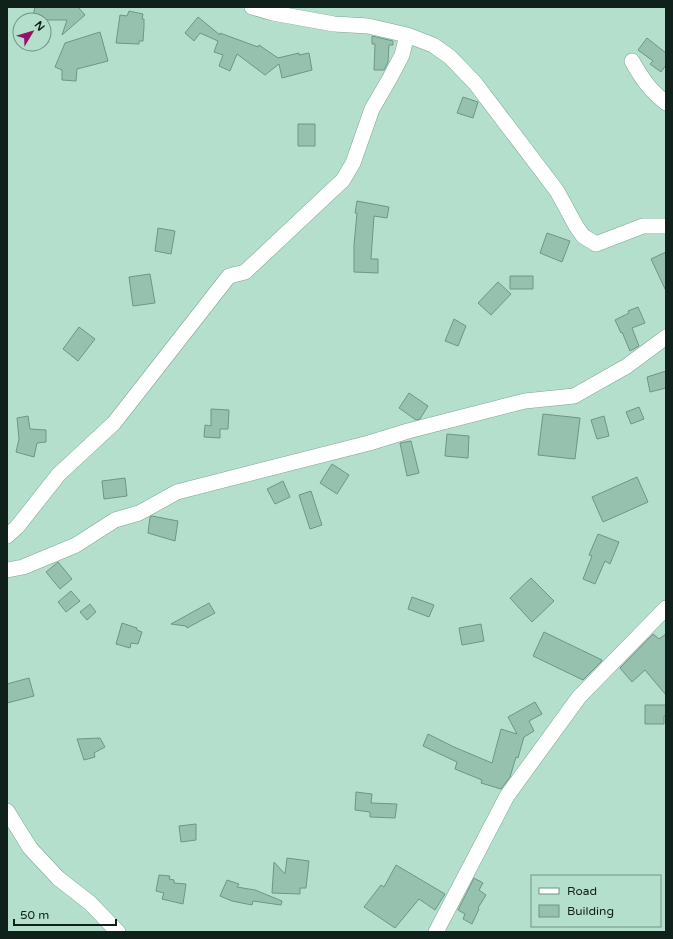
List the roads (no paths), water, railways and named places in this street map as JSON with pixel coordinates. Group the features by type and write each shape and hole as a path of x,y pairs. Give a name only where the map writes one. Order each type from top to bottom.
{"street":[{"path":"252,7 273,13 334,24 368,26 407,35 433,45 450,57 475,83 557,190 583,236 596,244 643,226 666,226"},
{"path":"7,536 17,527 59,474 114,423 229,276 245,272 343,180 353,163 372,109 402,55 407,35"},
{"path":"632,61 641,78 653,93 666,103"},
{"path":"7,570 23,567 76,545 114,520 139,513 177,492 525,401 574,396 627,366 666,337"},
{"path":"436,932 506,796 579,697 666,608"},
{"path":"7,811 30,848 58,878 90,903 118,932"}]}
